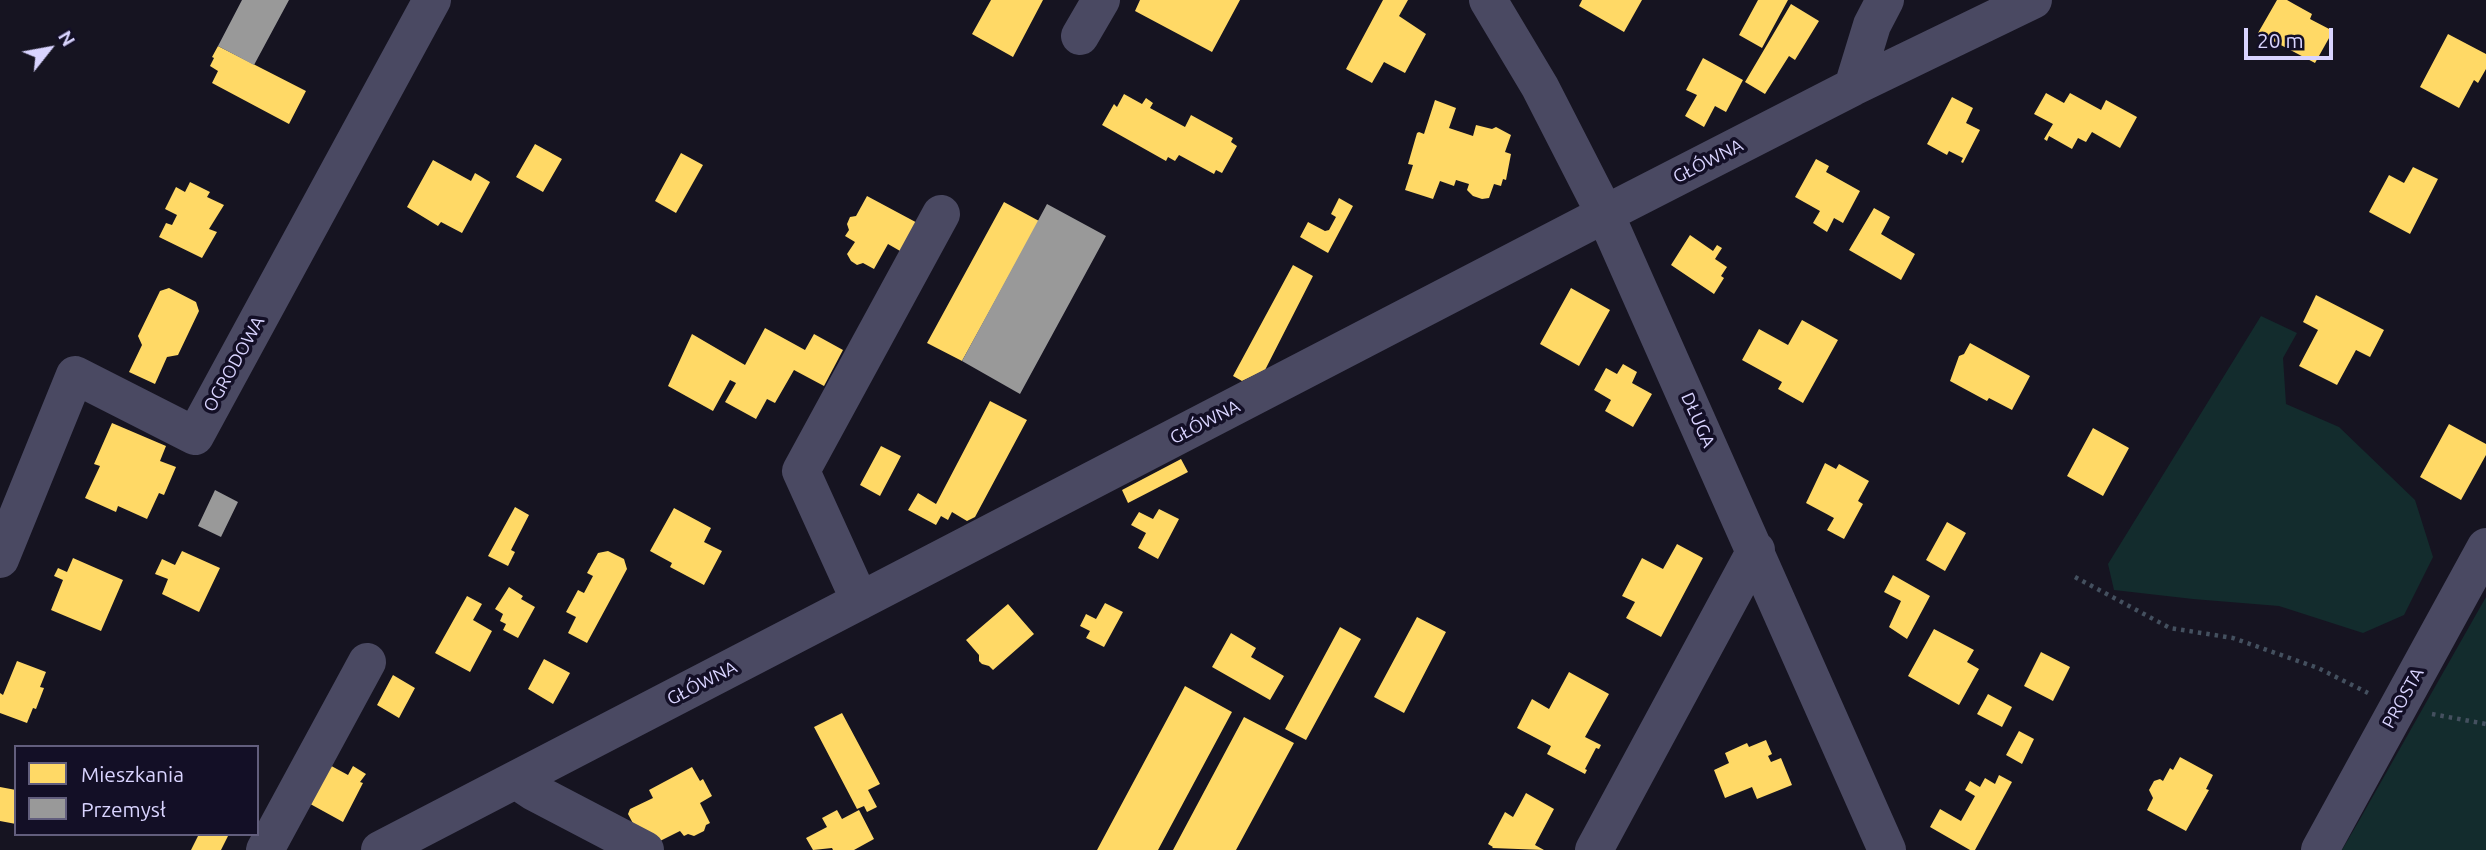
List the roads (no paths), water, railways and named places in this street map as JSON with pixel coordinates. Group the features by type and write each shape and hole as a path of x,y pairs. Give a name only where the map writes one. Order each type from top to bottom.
{"street":[{"name":"OGRODOWA","path":"0,559 75,375 195,436 432,0"},
{"path":"1080,36 1101,0"},
{"name":"DŁUGA","path":"1488,0 1540,87 1605,214 1887,850"},
{"path":"1853,87 1872,25 1885,0"},
{"name":"GŁÓWNA","path":"380,850 1605,214 1853,87 2033,0"},
{"path":"860,601 801,471 941,214"},
{"name":"PROSTA","path":"2320,850 2486,547"},
{"path":"1594,850 1756,550"},
{"path":"265,850 366,662"},
{"path":"516,780 645,850"}]}
